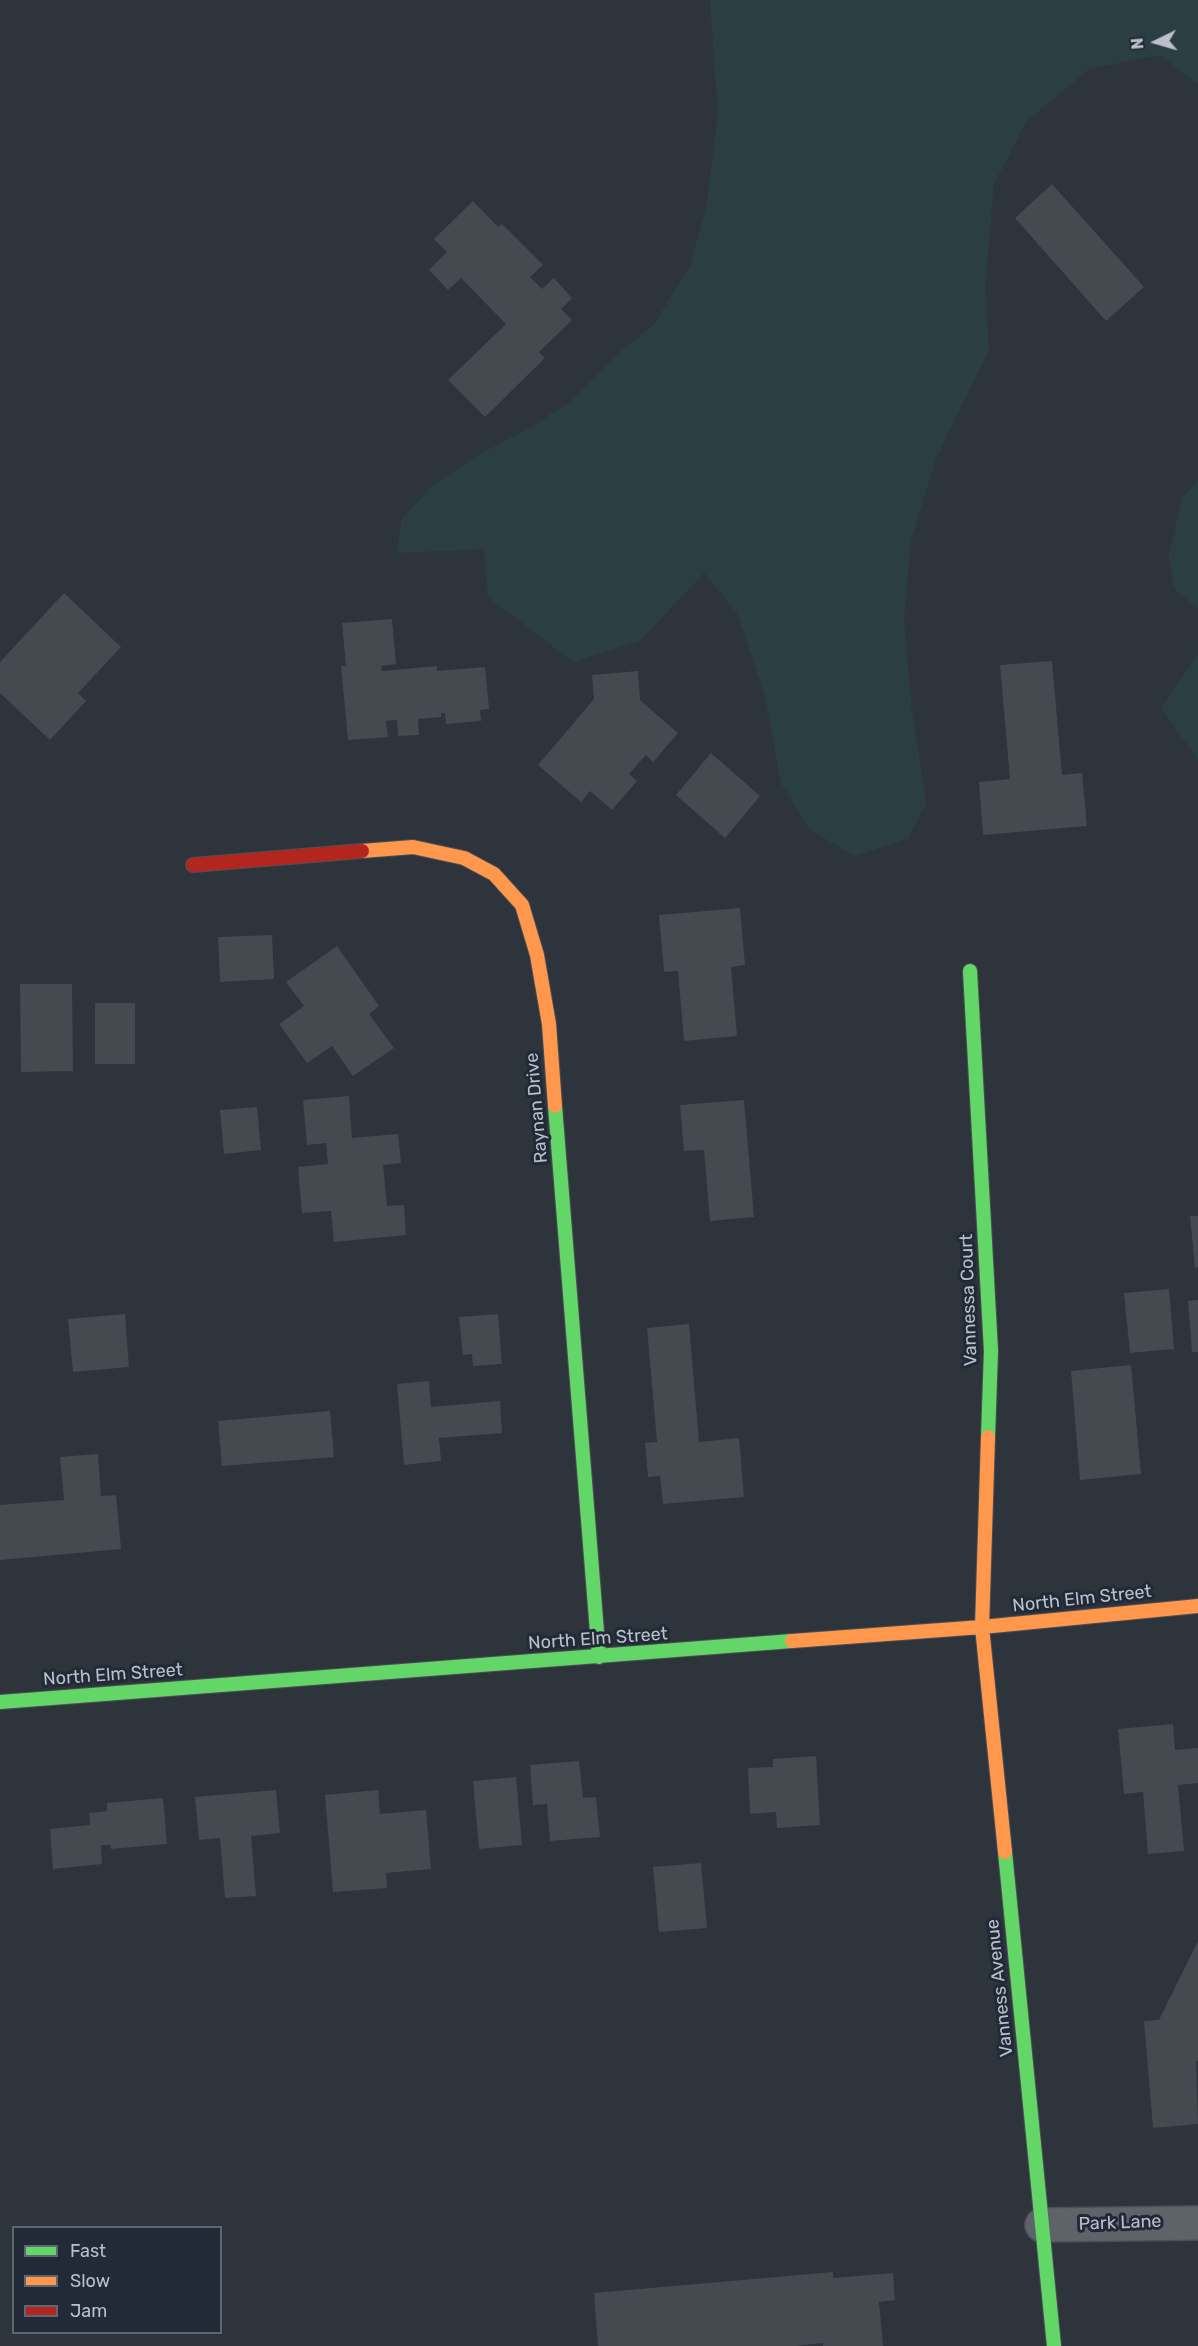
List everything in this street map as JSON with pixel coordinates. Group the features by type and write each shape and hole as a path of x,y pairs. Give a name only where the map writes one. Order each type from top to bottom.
{"street":[{"name":"Raynan Drive","path":"194,865 413,847 464,858 494,874 522,905 537,955 549,1024 599,1657"},
{"name":"Vannessa Court","path":"970,971 991,1351 982,1627"},
{"name":"North Elm Street","path":"0,1701 982,1627 1198,1606"},
{"name":"Vanness Avenue","path":"982,1627 1054,2346"},
{"name":"Park Lane","path":"1042,2225 1198,2223"}],"green space":[{"path":"710,0 1198,0 1198,84 1160,55 1089,69 1026,122 994,184 985,285 989,350 935,461 911,541 904,618 911,704 926,803 908,839 854,856 809,829 781,783 765,697 737,613 704,573 640,641 573,662 488,597 484,549 396,553 402,519 432,486 480,454 528,429 571,401 612,359 654,324 690,266 706,209 718,113"},
{"path":"1198,480 1198,608 1174,589 1169,556 1182,498"},
{"path":"1198,654 1198,760 1161,708"}],"building":[{"path":"1052,184 1144,287 1106,321 1015,218"},
{"path":"473,201 498,227 502,224 543,265 530,277 542,289 554,278 572,298 561,309 572,320 539,352 545,358 485,417 448,380 506,324 461,278 448,290 429,270 447,252 434,239"},
{"path":"64,593 121,647 78,693 86,701 50,740 0,693 0,662"},
{"path":"392,619 396,664 381,666 382,671 437,666 437,671 485,667 489,709 480,710 481,721 446,724 445,713 441,713 441,717 418,719 419,735 398,736 397,720 386,721 388,737 348,740 341,666 346,666 342,623"},
{"path":"1052,661 1062,775 1082,773 1087,826 983,835 979,782 1010,779 1000,665"},
{"path":"638,671 640,700 678,733 653,762 646,755 629,774 637,781 612,810 590,791 581,802 538,765 594,699 592,675"},
{"path":"711,753 760,796 725,838 676,795"},
{"path":"740,908 745,965 731,967 737,1036 684,1041 678,971 664,972 659,915"},
{"path":"272,935 274,979 220,982 218,937"},
{"path":"337,946 379,1006 369,1014 394,1048 353,1076 332,1046 307,1063 279,1024 304,1006 286,982"},
{"path":"20,984 72,984 73,1071 21,1072"},
{"path":"95,1003 135,1003 135,1064 95,1064"},
{"path":"349,1096 352,1138 398,1134 401,1163 383,1165 387,1206 404,1205 406,1235 334,1242 331,1211 302,1213 298,1167 328,1164 326,1143 307,1145 303,1100"},
{"path":"744,1100 754,1217 710,1221 704,1150 684,1151 680,1105"},
{"path":"257,1107 261,1150 224,1154 220,1110"},
{"path":"1190,1216 1198,1216 1198,1267 1195,1268"},
{"path":"1169,1289 1174,1349 1130,1353 1124,1293"},
{"path":"1198,1300 1198,1352 1192,1352 1188,1301"},
{"path":"125,1314 129,1367 73,1372 68,1319"},
{"path":"498,1314 502,1364 473,1366 472,1354 463,1355 459,1317"},
{"path":"689,1324 699,1442 739,1438 744,1497 663,1504 660,1476 648,1477 645,1443 657,1442 647,1328"},
{"path":"1131,1365 1141,1474 1080,1480 1071,1371"},
{"path":"429,1381 431,1407 500,1401 502,1433 439,1438 441,1461 404,1465 397,1384"},
{"path":"330,1411 334,1457 222,1466 218,1421"},
{"path":"98,1454 101,1496 116,1495 121,1549 0,1560 0,1505 64,1500 60,1457"},
{"path":"1173,1724 1175,1750 1198,1748 1198,1783 1178,1785 1184,1851 1148,1854 1143,1792 1124,1794 1118,1729"},
{"path":"816,1756 820,1825 777,1828 776,1812 750,1814 748,1768 773,1767 773,1759"},
{"path":"579,1761 583,1798 596,1797 600,1837 550,1841 547,1804 533,1805 530,1765"},
{"path":"516,1777 522,1845 479,1849 473,1781"},
{"path":"276,1790 280,1833 251,1836 256,1896 225,1898 220,1838 199,1840 195,1797"},
{"path":"378,1790 380,1814 426,1810 431,1869 386,1873 387,1888 333,1892 325,1795"},
{"path":"163,1798 167,1844 111,1849 110,1845 101,1845 102,1864 53,1869 50,1829 90,1825 89,1813 107,1811 107,1803"},
{"path":"701,1863 707,1928 659,1932 653,1867"},
{"path":"1198,1941 1198,2061 1196,2061 1198,2124 1153,2128 1144,2021 1159,2020"},
{"path":"833,2272 833,2278 893,2273 895,2300 879,2302 883,2346 823,2346 823,2343 794,2346 598,2346 594,2293"}],"traffic: fast":[{"path":"970,971 991,1351 988,1437"},
{"path":"555,1106 599,1657"},
{"path":"0,1702 792,1641"},
{"path":"1005,1852 1054,2346"}],"traffic: slow":[{"path":"362,851 413,847 464,858 494,874 522,905 537,955 549,1024 555,1106"},
{"path":"988,1437 982,1627 1005,1852"},
{"path":"792,1641 982,1627 1198,1606"}],"traffic: jam":[{"path":"193,865 362,851"}]}
